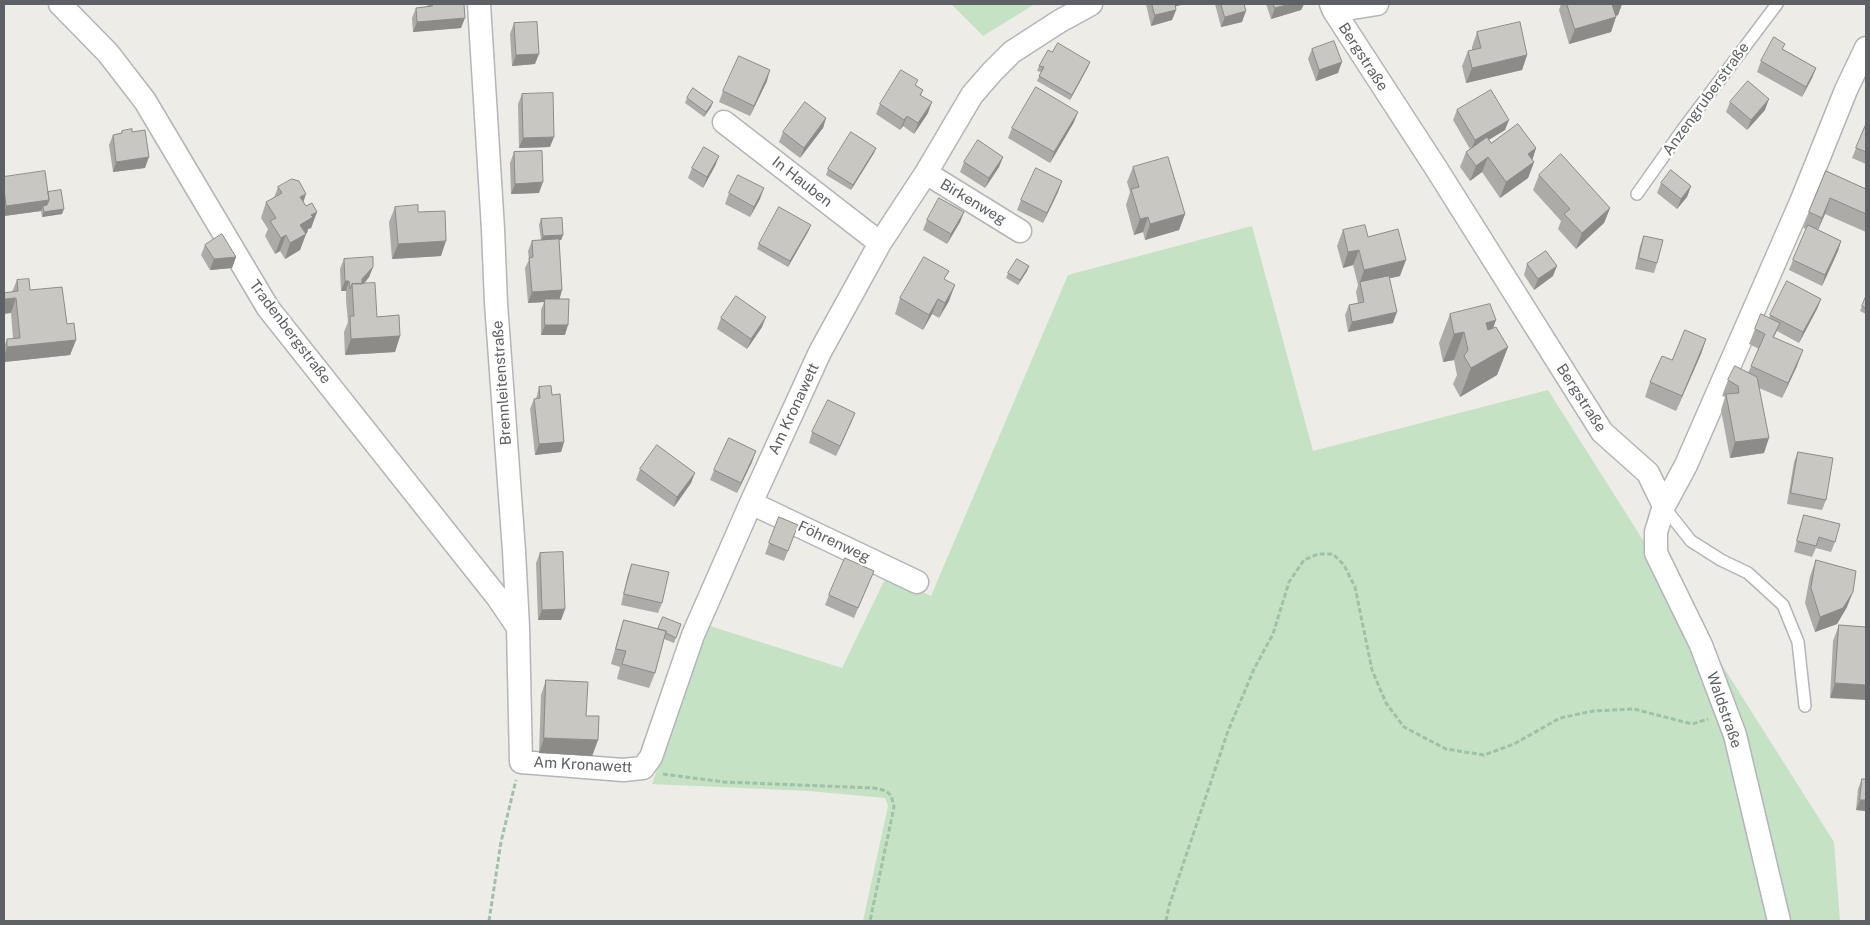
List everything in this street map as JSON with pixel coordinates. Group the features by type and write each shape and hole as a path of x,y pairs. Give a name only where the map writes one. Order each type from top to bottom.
{"street":[{"name":"Tradenbergstraße","path":"60,4 80,22 108,53 145,101 268,308 507,609 518,627"},
{"name":"Brennleitenstraße","path":"479,4 496,303 514,551 518,627 520,762"},
{"name":"Am Kronawett","path":"520,762 623,770 643,768 651,756 693,635 751,503 820,352 880,242 926,173 972,95 992,72 1012,52 1090,4"},
{"path":"1332,8 1377,4"},
{"name":"Bergstraße","path":"1332,8 1436,168 1602,432 1648,473 1664,506"},
{"path":"1664,506 1690,456 1801,202 1846,90 1866,48"},
{"name":"In Hauben","path":"724,122 880,242"},
{"name":"Birkenweg","path":"926,173 1020,230"},
{"name":"Föhrenweg","path":"751,503 917,582"},
{"name":"Waldstraße","path":"1664,506 1656,532 1656,553 1701,645 1735,735 1779,921"},
{"path":"474,567 495,566 506,560 514,551"}],"lane":[{"name":"Anzengruberstraße","path":"1637,194 1683,129 1777,4"},
{"path":"1664,506 1691,541 1721,560 1748,573 1783,605 1798,642 1805,706"}],"path":[{"path":"1166,921 1169,906 1228,731 1254,669 1274,634 1289,582 1304,560 1318,554 1333,554 1344,565 1355,587 1372,670 1386,703 1404,727 1446,749 1484,755 1514,744 1560,718 1593,711 1634,709 1692,724 1726,712"},
{"path":"489,921 502,842 520,762"},
{"path":"643,768 659,773 724,782 887,790 892,796 894,807 870,921"}],"green space":[{"path":"951,4 1035,4 983,36"},
{"path":"1252,226 1313,451 1548,390 1834,842 1840,921 863,921 888,806 885,798 809,791 652,784 707,625 842,668 887,575 931,596 1068,275"}],"building":[{"path":"432,4 464,4 465,18 417,22 416,8 432,6"},
{"path":"1152,4 1175,4 1176,10 1155,15"},
{"path":"1221,4 1244,4 1246,11 1225,17"},
{"path":"1273,4 1290,4 1275,8"},
{"path":"1567,4 1612,4 1616,17 1575,29"},
{"path":"537,22 539,54 516,55 514,23"},
{"path":"1520,22 1527,55 1472,68 1468,51 1481,48 1477,32"},
{"path":"1774,37 1785,44 1782,49 1816,68 1806,87 1761,61"},
{"path":"1334,41 1342,62 1319,70 1312,49"},
{"path":"1058,43 1090,62 1072,95 1039,76 1044,67 1039,66 1048,50 1052,52"},
{"path":"739,56 770,70 754,106 723,91"},
{"path":"901,70 918,80 915,85 923,90 920,95 932,102 918,123 907,116 904,120 880,104"},
{"path":"1748,81 1769,99 1751,120 1730,102"},
{"path":"1036,87 1078,112 1054,152 1012,128"},
{"path":"693,88 713,102 706,112 687,98"},
{"path":"1491,90 1509,120 1475,140 1457,110"},
{"path":"553,93 554,137 523,138 522,94"},
{"path":"805,102 826,118 804,148 783,132"},
{"path":"1518,124 1536,148 1528,154 1534,162 1506,182 1488,157 1476,166 1466,152 1487,137 1491,143"},
{"path":"1866,124 1866,152 1856,148"},
{"path":"132,129 132,132 145,130 149,157 116,162 113,135"},
{"path":"851,132 876,148 853,185 828,169"},
{"path":"978,140 1003,157 989,178 964,162"},
{"path":"704,147 719,156 707,177 692,168"},
{"path":"542,151 543,182 515,184 514,152"},
{"path":"1561,154 1610,208 1582,233 1564,214 1570,209 1539,175"},
{"path":"1168,157 1185,214 1150,224 1148,217 1140,219 1131,189 1139,187 1133,167"},
{"path":"1036,168 1062,181 1047,213 1021,200"},
{"path":"1671,170 1691,186 1681,199 1661,183"},
{"path":"45,171 49,200 6,206 4,177"},
{"path":"1826,171 1866,189 1866,214 1830,198 1822,218 1809,212"},
{"path":"738,175 764,188 754,207 729,193"},
{"path":"292,179 299,181 306,194 300,197 306,206 312,203 317,212 311,215 313,217 300,225 306,234 290,243 286,235 281,238 270,221 276,218 266,202 282,193 278,187"},
{"path":"61,190 64,209 44,212 43,206 47,205 49,200 48,192"},
{"path":"939,198 964,212 951,234 927,220"},
{"path":"418,205 418,212 445,211 446,241 398,244 395,207"},
{"path":"779,207 811,225 790,261 759,244"},
{"path":"562,218 563,235 543,236 541,219"},
{"path":"1365,225 1368,237 1398,229 1406,260 1364,270 1359,250 1348,252 1343,230"},
{"path":"1808,225 1841,241 1825,275 1793,260"},
{"path":"222,234 236,257 214,259 205,245"},
{"path":"1644,236 1663,240 1657,263 1639,258"},
{"path":"559,239 562,290 532,292 529,258 533,257 532,241"},
{"path":"1546,251 1557,266 1538,279 1527,264"},
{"path":"373,257 373,267 362,279 362,284 352,284 350,289 349,281 345,281 344,259"},
{"path":"924,257 949,271 944,279 955,285 945,303 938,299 929,315 900,298"},
{"path":"1017,259 1029,266 1020,280 1008,273"},
{"path":"1389,276 1397,312 1352,322 1349,305 1364,302 1360,282"},
{"path":"29,279 30,290 62,287 67,324 74,323 76,340 7,347 7,339 20,338 16,298 4,299 4,293 18,291 17,280"},
{"path":"1787,281 1821,299 1803,332 1770,315"},
{"path":"375,283 377,317 399,315 400,336 351,339 350,316 354,316 352,284"},
{"path":"736,296 766,317 751,339 721,318"},
{"path":"1866,296 1866,308 1862,306"},
{"path":"545,299 569,299 568,325 545,325"},
{"path":"1490,304 1496,320 1486,323 1488,330 1496,327 1508,347 1471,368 1464,356 1468,350 1464,332 1454,334 1450,314"},
{"path":"1761,314 1780,323 1773,337 1803,350 1788,383 1751,366 1765,334 1755,329"},
{"path":"1685,330 1706,339 1682,396 1650,382 1662,356 1672,360"},
{"path":"1735,366 1757,377 1769,438 1735,442 1726,394 1739,393 1738,386 1728,380"},
{"path":"551,386 552,395 560,394 564,442 539,444 534,399 540,398 539,387"},
{"path":"828,400 855,413 840,446 812,432"},
{"path":"729,438 756,451 741,483 714,470"},
{"path":"657,445 695,473 677,497 640,469"},
{"path":"1798,452 1833,458 1826,500 1791,493"},
{"path":"1804,515 1840,524 1835,542 1819,537 1816,546 1797,541"},
{"path":"779,517 798,525 788,551 769,543"},
{"path":"563,552 565,609 542,610 540,553"},
{"path":"845,558 874,571 858,608 829,595"},
{"path":"1816,560 1856,571 1853,592 1843,608 1820,617 1811,588"},
{"path":"632,564 669,572 662,603 624,594"},
{"path":"663,617 681,624 676,638 666,633 666,631 658,629"},
{"path":"624,620 666,631 655,673 622,664 626,651 616,649"},
{"path":"1839,625 1866,627 1866,685 1835,683"},
{"path":"546,680 588,682 586,716 599,716 598,740 544,738"},
{"path":"1862,779 1866,779 1866,800 1860,800"}]}
